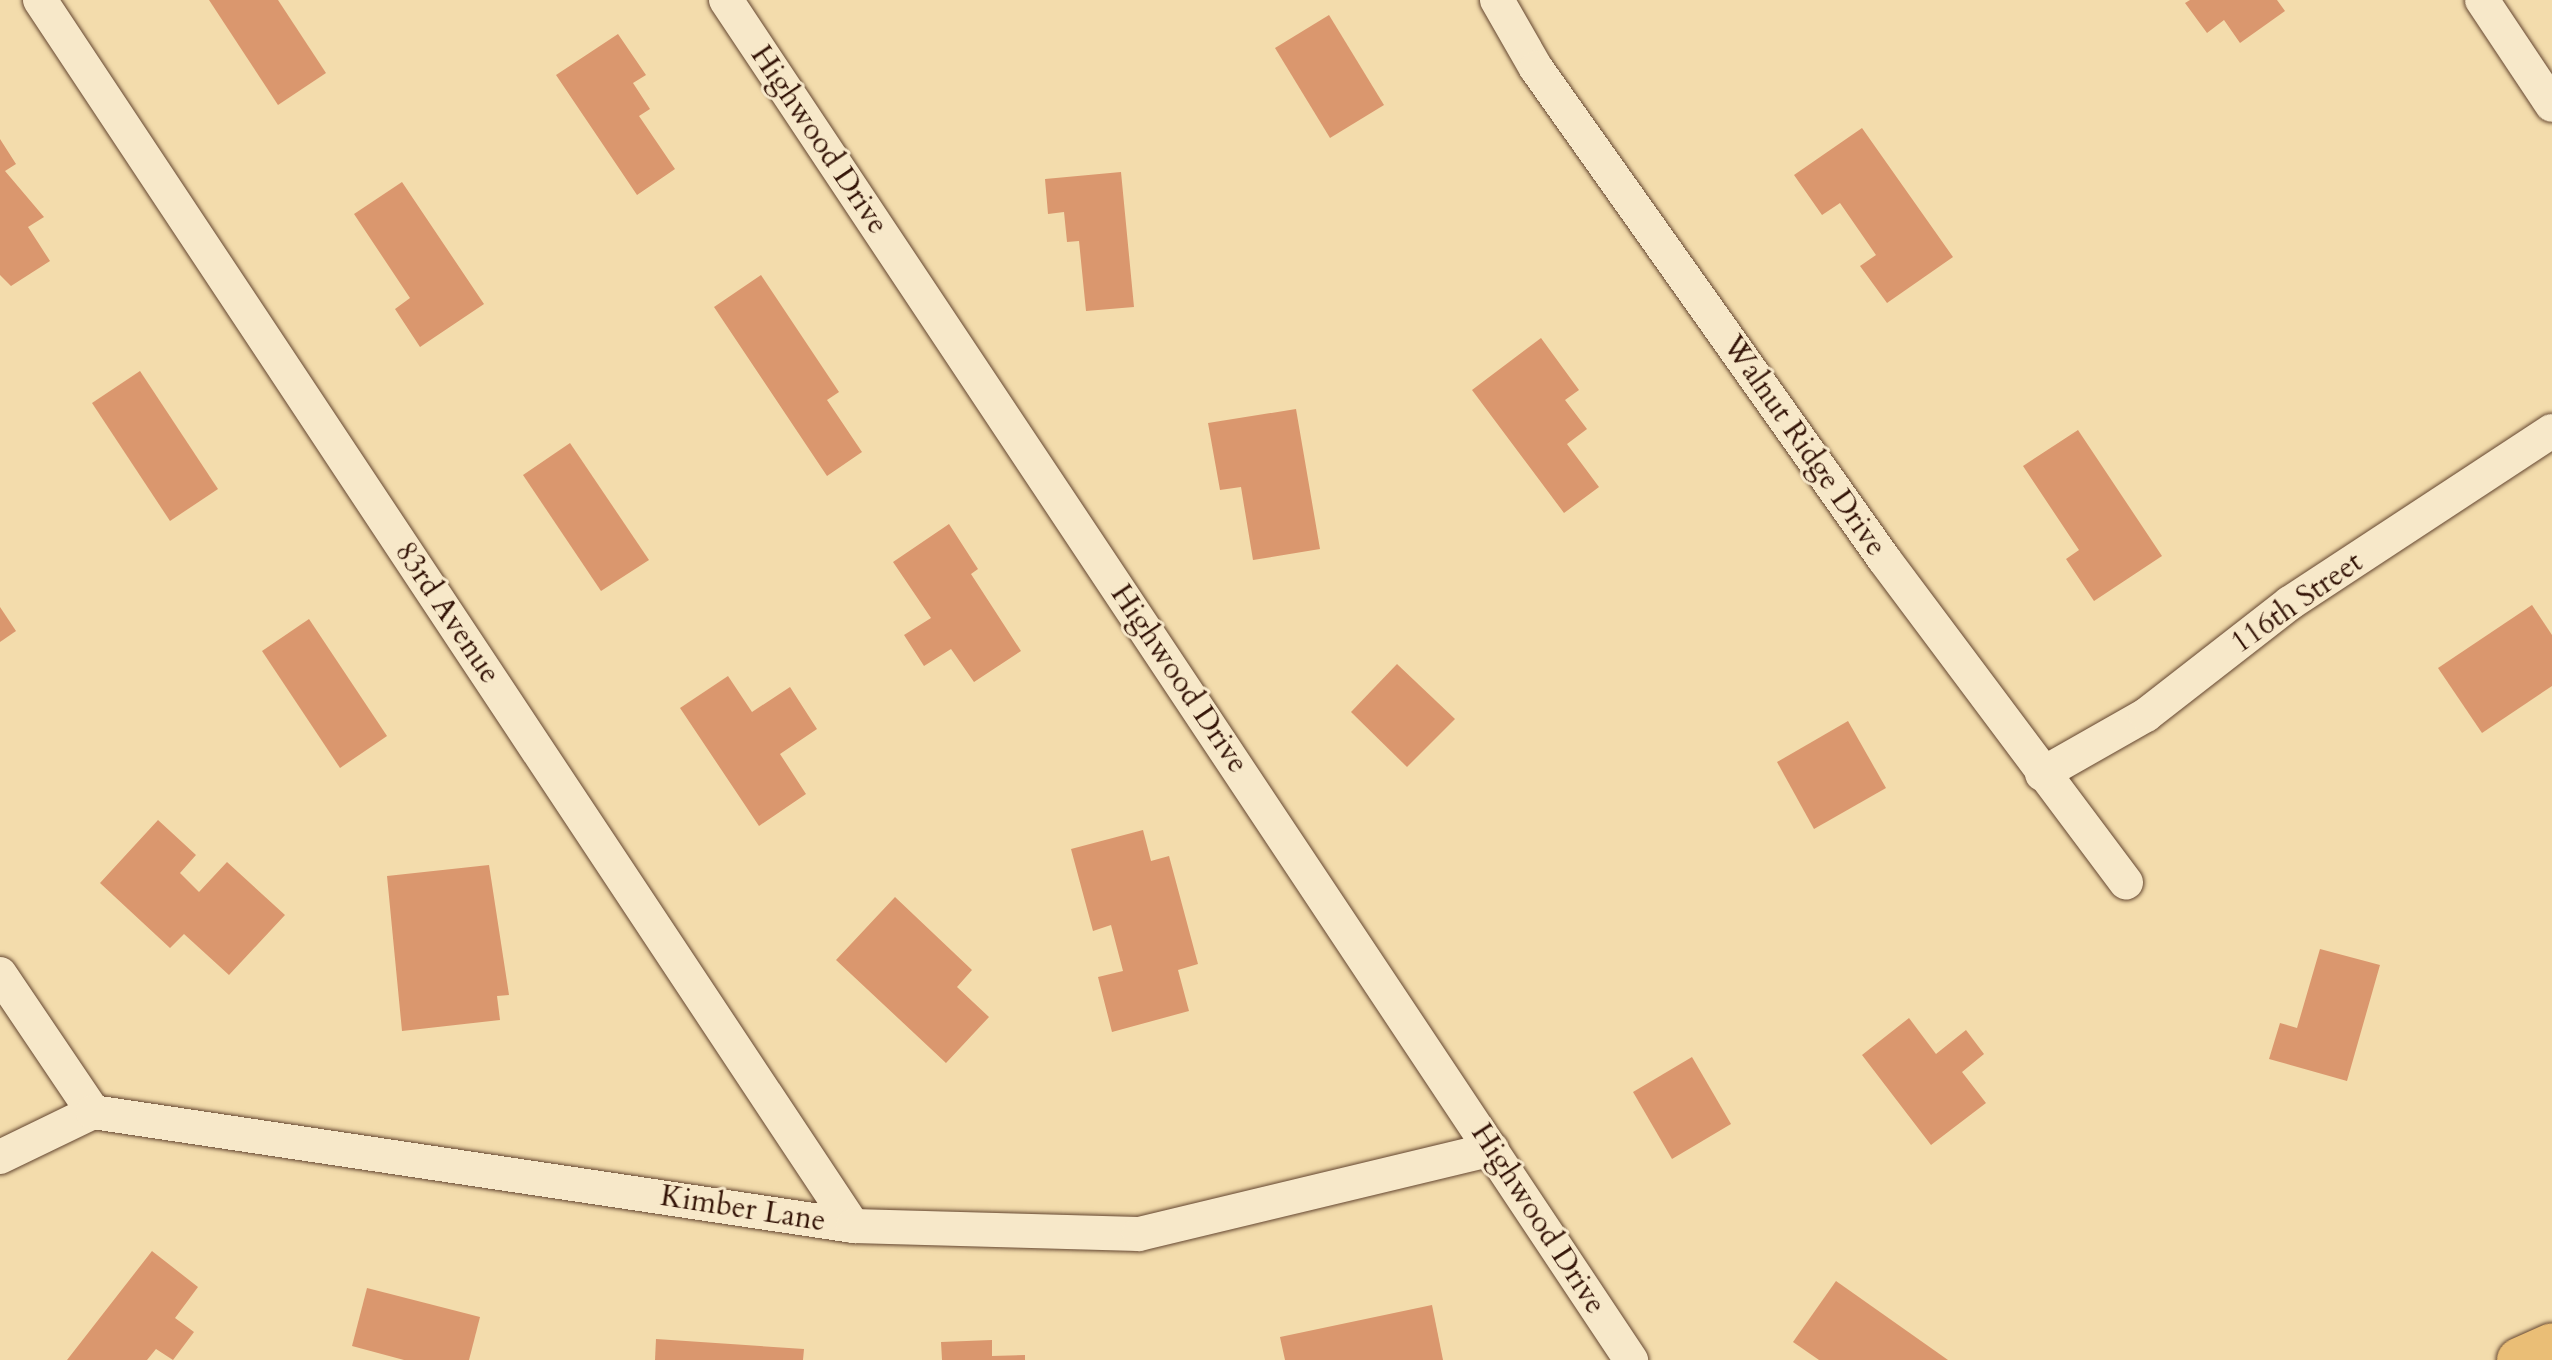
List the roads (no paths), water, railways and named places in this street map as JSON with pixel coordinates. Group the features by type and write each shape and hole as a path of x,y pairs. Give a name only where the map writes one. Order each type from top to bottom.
{"main road":[{"path":"2519,1360 2552,1345"}],"street":[{"name":"83rd Avenue","path":"40,0 853,1226"},
{"name":"Highwood Drive","path":"726,0 1631,1360"},
{"name":"Walnut Ridge Drive","path":"1497,0 1536,68 2042,774 2126,883"},
{"path":"2482,0 2552,105"},
{"name":"116th Street","path":"2042,774 2146,715 2290,603 2552,431"},
{"path":"0,974 93,1112 0,1157"},
{"name":"Kimber Lane","path":"93,1112 853,1226 1139,1234 1492,1149"}]}
